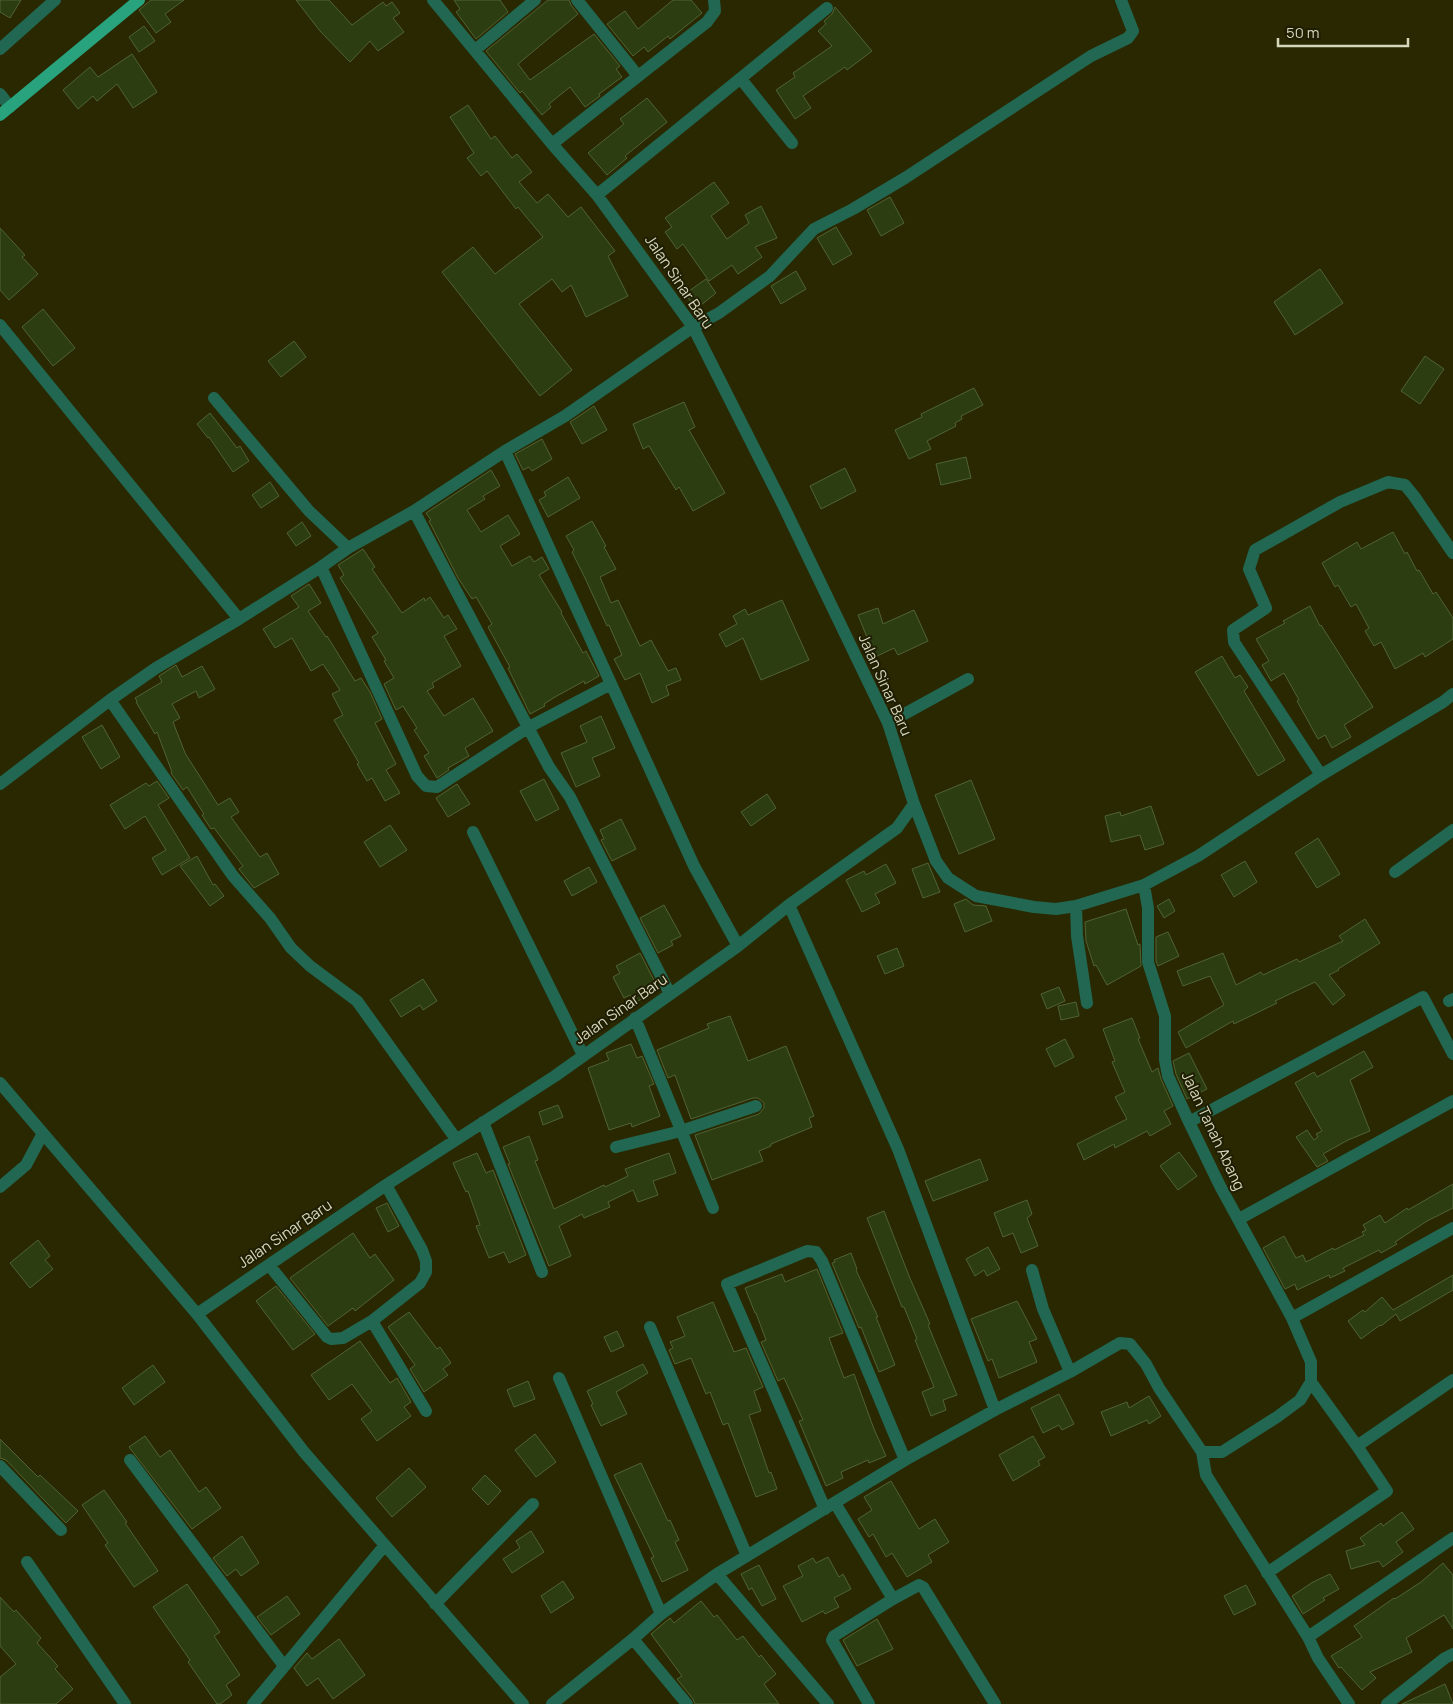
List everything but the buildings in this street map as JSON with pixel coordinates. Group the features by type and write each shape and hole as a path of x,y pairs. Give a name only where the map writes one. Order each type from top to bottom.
{"main road":[{"path":"0,115 139,0"}],"street":[{"path":"0,49 55,0"},
{"name":"Jalan Sinar Baru","path":"197,1314 386,1185 555,1076 738,946 789,905 897,828 914,804 888,723 783,505 692,328 597,195 552,144 433,0"},
{"path":"475,50 535,0"},
{"path":"577,0 638,76"},
{"path":"552,144 707,22 715,11 714,0"},
{"path":"0,784 110,700 156,668 239,619 348,548 414,511 505,451 564,416 692,328 719,313 770,276 814,229 853,209 905,178 1091,56 1128,38 1134,31 1121,0"},
{"path":"597,195 827,8"},
{"path":"741,79 792,143"},
{"path":"0,94 10,107"},
{"path":"0,325 239,619"},
{"path":"214,398 309,511 348,548"},
{"path":"505,451 694,866 738,946"},
{"path":"1321,776 1234,642 1233,630 1266,608 1249,569 1255,550 1340,502 1388,482 1404,486 1414,496 1453,553"},
{"path":"414,511 549,766 570,797 670,994"},
{"path":"321,567 418,776 426,786 437,787 529,727 611,684"},
{"path":"888,723 968,679"},
{"path":"914,804 936,862 948,878 976,896 1034,907 1056,909 1076,906 1144,885 1198,856 1321,776 1453,694"},
{"path":"110,700 233,876 270,918 291,948 310,966 357,1001 456,1139"},
{"path":"1395,872 1453,830"},
{"path":"473,832 584,1055"},
{"name":"Jalan Tanah Abang","path":"1144,885 1148,908 1148,962 1165,1016 1165,1060 1168,1076 1188,1122 1220,1186 1292,1318 1311,1362 1311,1382"},
{"path":"789,905 898,1149 995,1410"},
{"path":"1076,906 1076,936 1087,1003"},
{"path":"1188,1122 1423,997 1453,1054"},
{"path":"635,1018 713,1208"},
{"path":"0,1084 197,1314 304,1452 523,1704"},
{"path":"1239,1220 1453,1101"},
{"path":"616,1147 681,1131 756,1106"},
{"path":"483,1122 542,1272"},
{"path":"0,1187 26,1165 42,1135"},
{"path":"269,1265 327,1337 331,1339 343,1338 372,1321 420,1283 426,1272 426,1261 422,1250 386,1185"},
{"path":"1292,1318 1453,1228"},
{"path":"893,1598 830,1506 727,1284 807,1251 816,1252 822,1261 905,1460"},
{"path":"1032,1270 1043,1309 1070,1372"},
{"path":"372,1321 426,1411"},
{"path":"650,1327 747,1556"},
{"path":"552,1704 661,1614 718,1574 905,1460 995,1410 1070,1372 1120,1343 1130,1344 1146,1364 1159,1388 1202,1452 1206,1475 1308,1637 1318,1658 1349,1704"},
{"path":"558,1378 661,1614"},
{"path":"1357,1446 1453,1380"},
{"path":"1202,1452 1222,1452 1270,1422 1300,1400 1311,1382 1387,1491 1268,1572"},
{"path":"130,1460 284,1666"},
{"path":"0,1466 61,1530"},
{"path":"435,1604 533,1504"},
{"path":"1308,1637 1453,1538"},
{"path":"253,1704 385,1545"},
{"path":"27,1562 124,1704"},
{"path":"718,1574 828,1704"},
{"path":"869,1704 832,1640 834,1636 893,1598 919,1585 923,1587 995,1704"},
{"path":"633,1639 687,1704"},
{"path":"1387,1704 1445,1658 1453,1654"}]}
